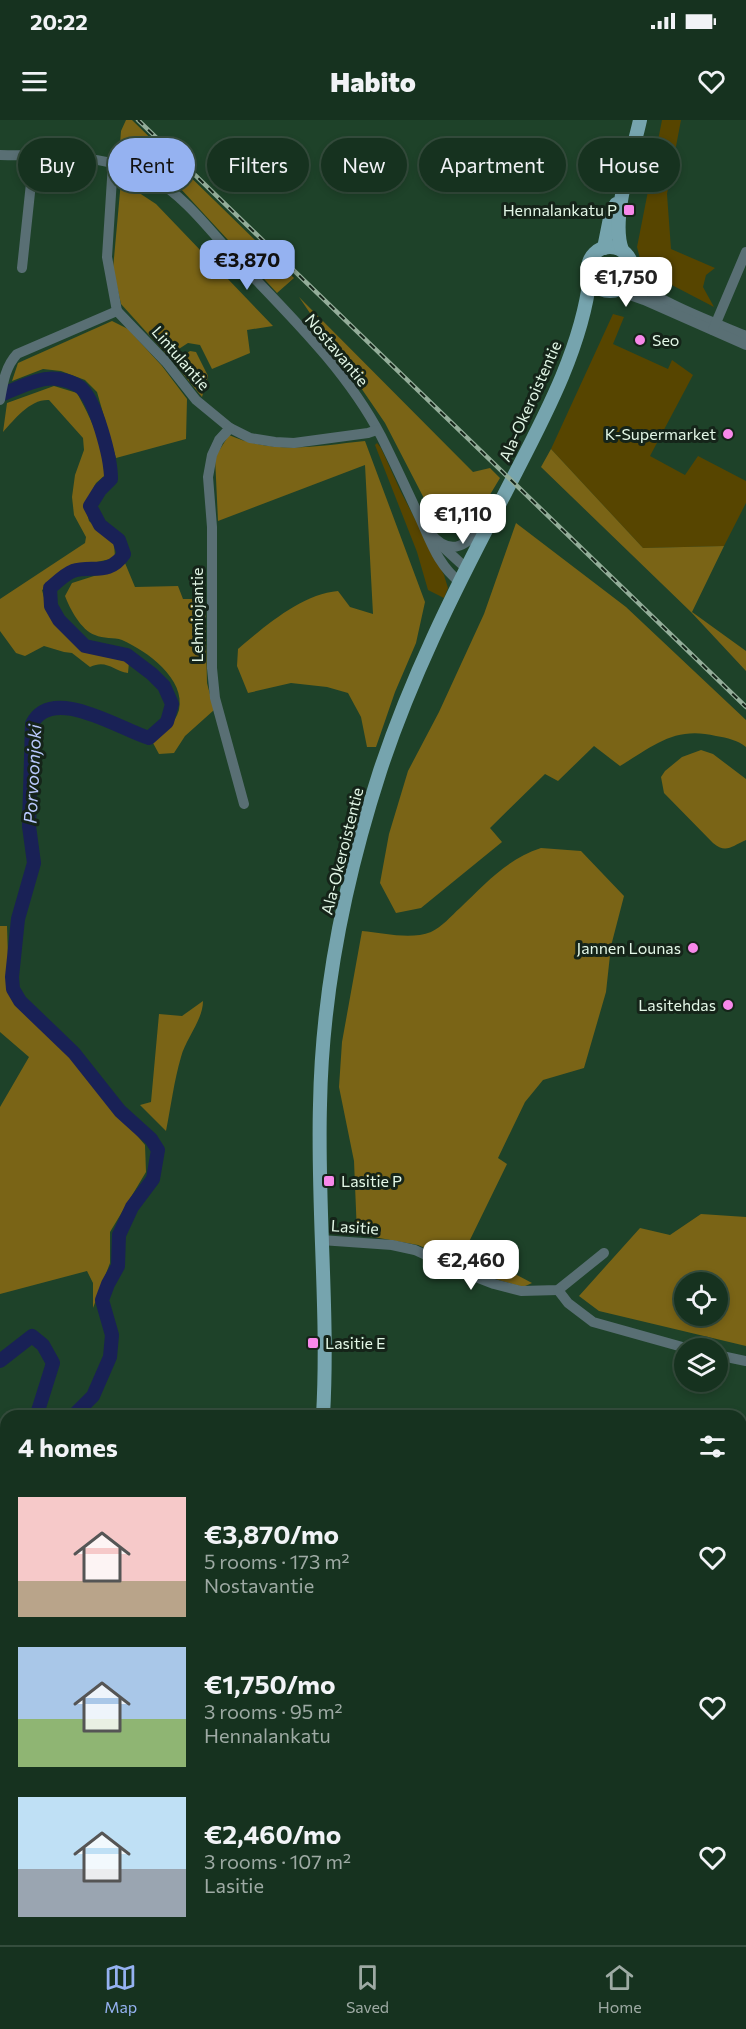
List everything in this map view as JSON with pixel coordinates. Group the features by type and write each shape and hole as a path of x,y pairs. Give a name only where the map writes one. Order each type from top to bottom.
{"main road":[{"path":"636,138 640,120"},
{"path":"604,248 610,218 621,192"},
{"path":"622,250 604,248 593,256 589,262 590,277 596,285 610,290 627,284 631,276 632,266 622,250 619,225 624,192"},
{"name":"Ala-Okeroistentie","path":"323,1410 324,1313 319,1174 322,1058 343,910 365,821 389,747 418,673 544,414 577,336 590,277"},
{"name":"Ala-Okeroistentie","path":"577,336 610,290"}],"street":[{"name":"Nostavantie","path":"0,155 18,155"},
{"path":"22,268 30,192"},
{"path":"0,400 9,362 17,354 117,311 107,257 110,192"},
{"name":"Nostavantie","path":"169,192 190,209 340,374 360,401 377,430 443,566 460,583"},
{"path":"714,327 746,252"},
{"path":"631,276 637,283 658,296 746,345"},
{"path":"610,290 746,336"},
{"name":"Lintulantie","path":"117,311 166,362 196,400 230,428 250,438 294,443 377,430"},
{"name":"Lehmiojantie","path":"230,428 219,440 212,455 208,477 212,527 212,668 215,698 244,804"},
{"path":"439,543 455,548 468,542 496,510"},
{"name":"Nostavantie","path":"422,523 439,543 467,569"},
{"name":"Lasitie","path":"321,1240 392,1245 415,1250 494,1284 521,1291 558,1290"},
{"path":"604,1253 558,1290 568,1303 592,1322 674,1345"},
{"path":"728,1357 746,1361"}],"shaded area":[{"path":"126,120 132,120 150,138 120,138"},
{"path":"662,120 681,120 678,138 658,138"},
{"path":"195,181 294,278 277,293 184,192 195,192"},
{"path":"120,192 138,192 156,204 273,326 247,330 250,353 212,369 200,345 188,343 168,356 121,304 113,269"},
{"path":"648,192 667,192 671,249 715,268 706,275 703,287 714,307 643,270 637,247"},
{"path":"299,297 473,472 490,468 500,478 479,513 466,522 440,522 429,508 385,423"},
{"path":"613,314 624,317 613,344 668,369 672,360 693,375 650,456 685,475 698,456 746,481 746,503 724,546 643,548 551,449"},
{"path":"112,321 128,329 162,366 187,399 186,439 116,458 97,392 85,380 61,371 43,369 12,381 18,363"},
{"path":"190,351 196,352 208,376 202,397 174,363"},
{"path":"54,386 77,393 100,443 104,476 96,483 85,505 89,521 114,543 115,558 74,567 42,590 51,615 66,636 80,647 129,662 128,673 101,664 90,667 72,653 44,646 25,656 16,653 0,631 0,599 85,543 86,537 74,515 72,497 75,475 84,450 83,438 49,400 29,406 3,432 7,403"},
{"path":"229,435 263,445 280,447 313,447 365,441 425,602 416,643 395,692 376,747 367,747 361,717 348,693 327,687 291,683 248,693 237,666 238,649 285,613 324,593 338,591 350,607 373,614 365,465 218,521 215,457"},
{"path":"377,443 444,575 448,588 444,598 428,590 417,552 375,445"},
{"path":"551,449 643,548 724,546 692,612 746,651 746,671 691,612 541,467"},
{"path":"516,523 626,607 746,720 746,747 724,738 688,734 654,745 620,766 594,746 558,781 545,774 490,828 502,842 421,908 396,913 380,883 389,834 408,771 439,712 484,614"},
{"path":"125,563 135,587 178,586 183,599 205,599 207,683 214,710 185,736 174,753 159,754 153,743 172,724 179,710 180,699 171,677 153,659 132,645 122,640 95,635 85,629 65,596 72,583 113,570"},
{"path":"701,750 713,754 746,779 746,840 729,848 722,848 713,843 664,793 661,777 665,771 682,757"},
{"path":"541,848 581,851 624,896 611,946 606,992 584,1068 543,1080 525,1102 498,1158 507,1164 466,1248 532,1283 523,1287 495,1279 418,1245 357,1234 354,1161 339,1087 342,1042 362,931 406,936 431,932 443,924 507,865"},
{"path":"0,926 7,926 9,992 16,1006 71,1057 145,1145 146,1172 110,1232 110,1263 93,1308 93,1283 87,1271 0,1294 0,1107 29,1057 0,1032"},
{"path":"203,1001 200,1015 181,1057 166,1131 140,1105 151,1102 159,1014 182,1016"},
{"path":"701,1214 746,1217 746,1346 728,1342 728,1338 712,1338 599,1311 579,1296 640,1228 670,1235"}],"waterway":[{"name":"Porvoonjoki","path":"0,395 43,379 58,379 80,387 92,404 105,444 111,479 100,490 90,506 100,525 119,540 124,554 112,565 80,569 64,576 50,588 51,606 59,620 85,646 127,655 152,674 164,686 172,704 167,722 149,738 88,713 70,709 55,708 42,713 32,724 29,826 34,863 18,919 12,977 13,989 20,1001 74,1053 120,1111 151,1139 158,1150 153,1179 132,1207 119,1235 118,1266 102,1300 112,1335 110,1357 93,1396 79,1410"},
{"name":"Porvoonjoki","path":"0,1361 32,1336 43,1345 53,1363 38,1410"}],"railway":[{"path":"138,120 746,707"}],"place":[{"name":"Hennalankatu P","path":"629,210"},
{"name":"Seo","path":"640,340"},
{"name":"K-Supermarket","path":"728,434"},
{"name":"Jannen Lounas","path":"693,948"},
{"name":"Lasitehdas","path":"728,1005"},
{"name":"Lasitie P","path":"329,1181"},
{"name":"Lasitie E","path":"313,1343"}]}
